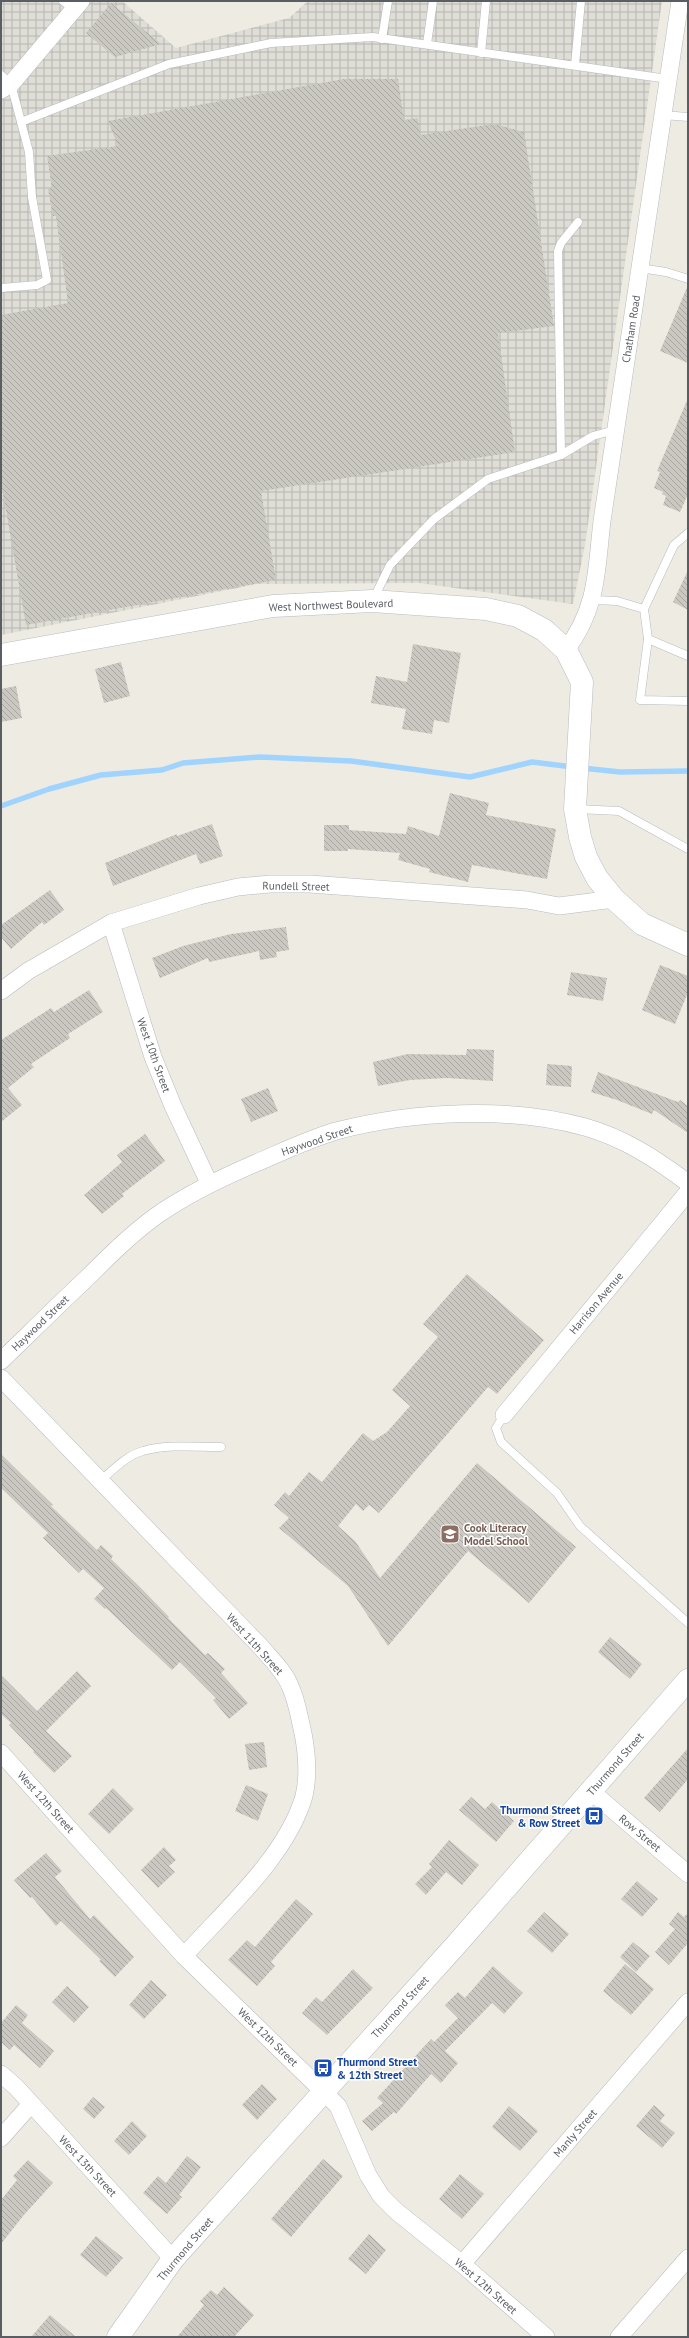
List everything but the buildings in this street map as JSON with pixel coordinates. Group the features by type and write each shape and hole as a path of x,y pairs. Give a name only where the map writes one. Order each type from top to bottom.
{"main road":[{"name":"West Northwest Boulevard","path":"1,655 272,606 372,601 486,609 518,616 544,630 566,650 582,682 575,809 580,837 586,857 597,878 614,899 642,924 688,945"},
{"name":"Thurmond Street","path":"118,2337 173,2259 592,1792 688,1680"}],"street":[{"name":"Chatham Road","path":"566,650 580,631 593,600 615,430 680,1"},
{"path":"4,83 73,4"},
{"name":"Rundell Street","path":"1,991 28,971 111,923 199,896 238,887 270,884 310,884 527,900 559,906 614,899"},
{"name":"West 10th Street","path":"111,923 153,1057 173,1106 209,1183"},
{"name":"Haywood Street","path":"1,1361 121,1245 156,1216 209,1183 305,1142 335,1132 374,1123 422,1116 471,1114 542,1118 586,1127 625,1142 656,1158 688,1183"},
{"name":"Harrison Avenue","path":"504,1415 688,1192"},
{"name":"West 11th Street","path":"1,1378 282,1672 290,1685 306,1748 307,1772 304,1796 292,1824 279,1847 254,1878 184,1956"},
{"name":"West 12th Street","path":"1,1753 184,1956 338,2106 368,2175 381,2196 546,2337"},
{"name":"Row Street","path":"592,1792 688,1874"},
{"name":"Manly Street","path":"462,2264 688,2002"},
{"name":"West 13th Street","path":"1,2074 31,2104 173,2259"},
{"path":"1,2138 31,2104"},
{"path":"619,2337 688,2258"}],"lane":[{"path":"382,39 388,1"},
{"path":"427,44 433,1"},
{"path":"481,53 486,1"},
{"path":"575,65 581,1"},
{"path":"21,122 168,64 271,43 373,37 668,79"},
{"path":"1,288 37,286 46,280 32,197 29,152 21,122 4,83"},
{"path":"663,114 688,117"},
{"path":"561,455 558,251 562,243 578,222"},
{"path":"640,268 666,272 688,279"},
{"path":"372,601 390,565 434,519 488,479 561,455 593,436 615,430"},
{"path":"688,534 674,545 644,609 648,639 640,700 688,701"},
{"path":"593,600 617,601 644,609"},
{"path":"648,639 688,656"},
{"path":"575,809 620,811 688,849"},
{"path":"504,1415 496,1428 501,1442 557,1493 580,1526 688,1623"},
{"path":"100,1481 123,1461 143,1451 165,1448 221,1447"}],"shaded area":[{"path":"1,1 122,1 176,48 289,18 308,1 662,1 585,545 573,604 419,583 257,584 1,635"}],"waterway":[{"path":"1,806 49,789 101,775 162,770 183,763 260,757 351,761 470,777 532,762 573,767"},
{"path":"582,768 620,772 688,771"}],"place":[{"name":"Cook Literacy Model School","path":"450,1534"},
{"name":"Thurmond Street & Row Street","path":"594,1816"},
{"name":"Thurmond Street & 12th Street","path":"323,2068"}]}
